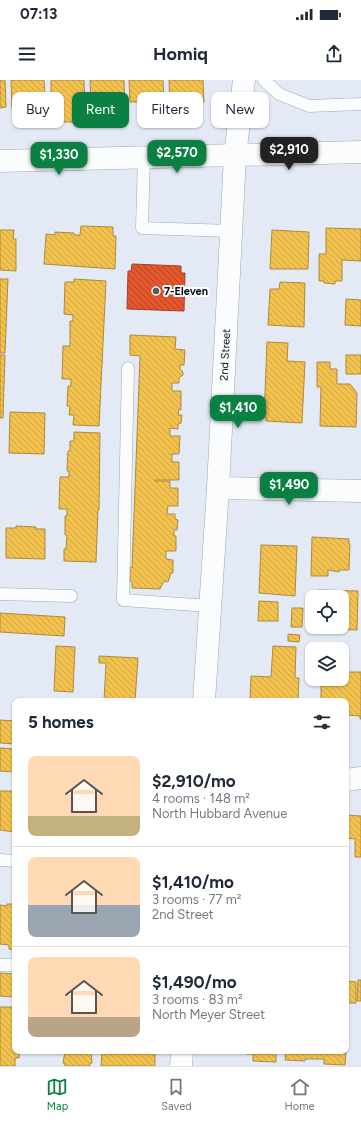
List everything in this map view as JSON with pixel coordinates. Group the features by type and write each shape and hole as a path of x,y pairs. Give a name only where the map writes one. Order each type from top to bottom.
{"street":[{"name":"2nd Street","path":"204,698 218,488 235,156 244,80"},
{"path":"0,160 235,156 361,152"},
{"path":"218,488 361,491"},
{"path":"349,780 361,778"},
{"path":"182,1054 182,1066"}],"lane":[{"path":"264,80 279,94 309,106 361,104"},
{"path":"144,158 142,228 231,231"},
{"path":"128,368 123,600 210,606"},
{"path":"0,594 70,596"},
{"path":"0,860 12,861"},
{"path":"0,965 12,965"}],"building: Homes":[{"path":"0,80 5,80 6,107 0,108"},
{"path":"11,80 44,80 45,92 12,92 12,109"},
{"path":"51,80 84,80 84,92 72,92 72,122 64,122 64,92 51,92"},
{"path":"90,80 124,80 124,92 90,92"},
{"path":"129,80 163,80 163,92 137,92 137,102 130,102"},
{"path":"169,80 203,80 204,102 203,92 169,92"},
{"path":"81,226 113,227 113,236 116,236 115,269 44,264 46,234 55,235 55,232 74,233 74,235 80,235"},
{"path":"326,228 361,229 361,261 342,260 342,281 335,281 335,284 319,281 319,254 326,254"},
{"path":"0,230 14,230 13,239 16,239 16,271 0,270"},
{"path":"272,230 309,232 308,269 270,269"},
{"path":"0,279 8,279 5,353 0,353"},
{"path":"74,279 106,281 99,426 73,425 74,415 69,415 70,406 67,406 68,386 71,386 71,379 62,379 63,346 70,346 70,321 73,321 73,315 64,314 65,282 74,282"},
{"path":"280,282 305,283 304,327 268,325 270,289 279,289"},
{"path":"346,299 361,300 361,326 345,325"},
{"path":"130,335 176,337 175,349 185,350 184,365 180,365 183,375 179,378 179,383 172,383 172,391 181,391 181,410 179,409 178,415 182,415 181,423 178,424 178,429 170,428 170,436 180,436 179,454 172,454 172,462 179,462 179,480 155,480 170,481 170,488 178,488 178,506 168,506 167,514 175,514 175,519 178,520 177,530 174,530 174,536 176,536 176,551 166,551 166,559 173,560 173,573 171,573 168,582 164,581 160,589 132,588 132,582 130,581 130,567 132,568 140,356 130,355"},
{"path":"267,342 288,343 287,361 305,362 302,423 266,421 266,417 264,417"},
{"path":"0,355 5,355 3,418 0,418"},
{"path":"346,355 361,355 361,374 346,374"},
{"path":"317,362 330,362 330,369 337,369 337,384 350,384 357,393 356,427 320,426 321,387 317,387"},
{"path":"10,412 45,413 44,454 9,453"},
{"path":"74,432 100,433 99,510 96,562 64,561 64,549 66,549 67,535 65,535 65,516 67,516 67,509 59,509 60,477 69,477 69,471 67,471 68,451 70,451 70,441 74,441"},
{"path":"16,526 45,529 45,559 6,558 6,528 16,528"},
{"path":"312,537 349,539 349,570 339,570 339,572 328,570 328,576 311,576"},
{"path":"261,545 297,546 295,596 259,593"},
{"path":"349,591 358,591 357,630 349,630"},
{"path":"259,601 278,602 278,621 258,621"},
{"path":"292,608 303,608 302,627 291,627"},
{"path":"0,613 65,617 64,636 0,632"},
{"path":"288,634 300,635 299,642 288,641"},
{"path":"56,646 75,647 73,692 54,691"},
{"path":"273,646 296,647 295,678 299,678 298,698 250,698 251,676 271,677"},
{"path":"99,656 138,658 135,698 104,698 106,663 99,663"},
{"path":"349,672 361,672 361,719 360,716 349,715 349,698 321,698 321,686 349,686"},
{"path":"0,720 12,721 12,744 0,743"},
{"path":"0,748 12,749 12,772 0,771"},
{"path":"0,791 12,791 12,832 0,830"},
{"path":"349,815 361,816 361,857 355,857 355,839 349,838"},
{"path":"7,904 12,904 12,950 9,949 9,945 0,944 0,905 7,906"},
{"path":"0,973 12,974 12,997 0,996"},
{"path":"358,980 361,980 361,1001 357,1001"},
{"path":"349,981 356,982 356,1003 349,1003"},
{"path":"0,1007 12,1007 12,1054 20,1054 19,1058 15,1058 15,1066 0,1066"},
{"path":"64,1054 91,1054 92,1063 90,1063 90,1066 65,1066 63,1063"},
{"path":"102,1054 155,1054 155,1066 101,1066"},
{"path":"253,1054 276,1054 276,1062 253,1061"},
{"path":"286,1054 346,1054 345,1065 324,1064 324,1059 305,1059 305,1061 285,1060"}],"building: Shops":[{"name":"7-Eleven","path":"132,264 181,266 181,273 185,273 184,311 127,309 128,271 131,271"}],"place":[{"name":"7-Eleven","path":"156,291"}]}
